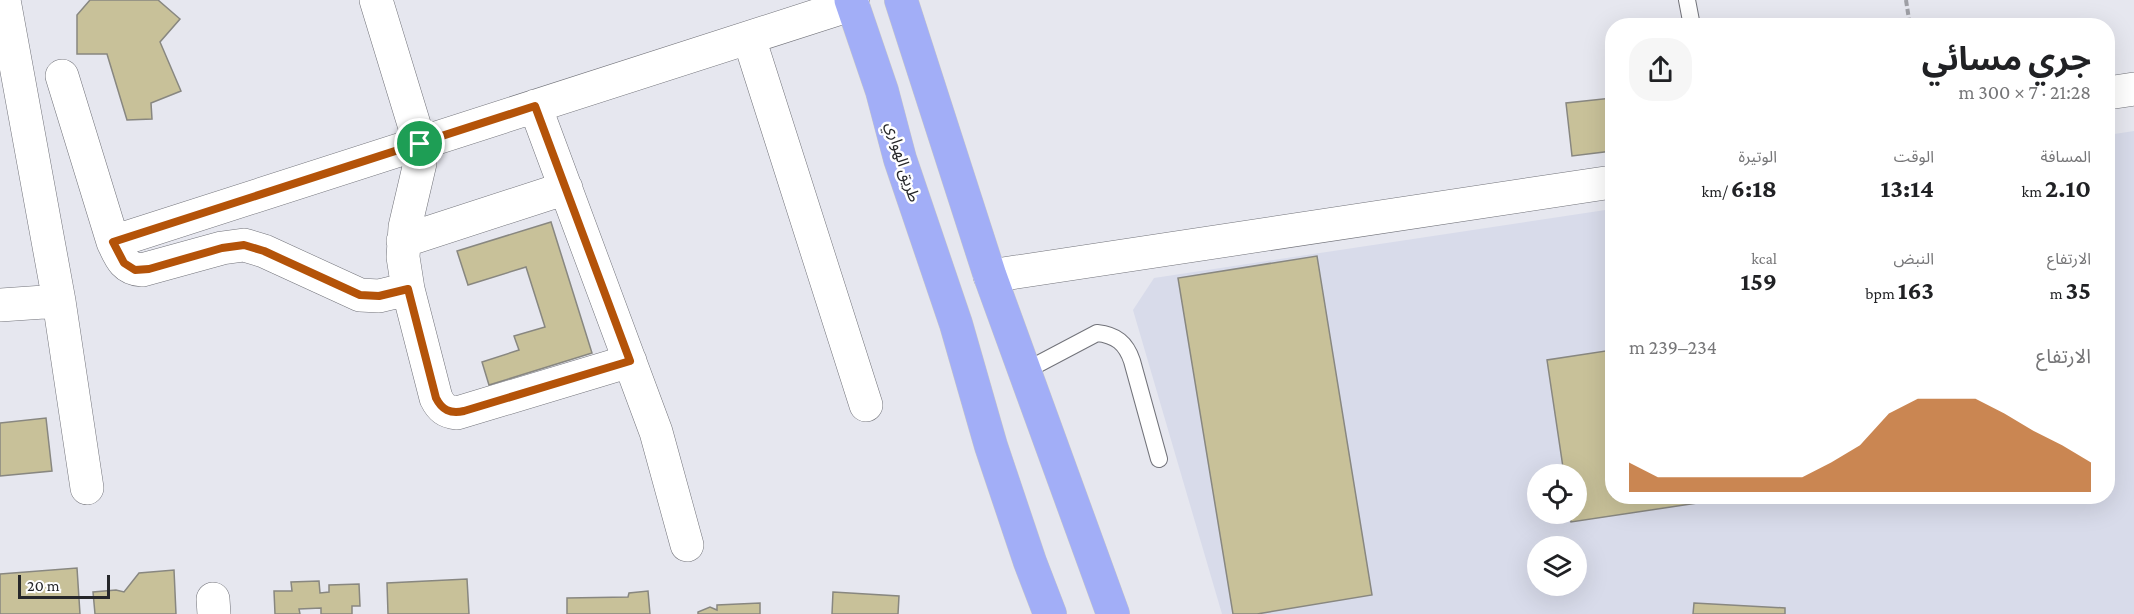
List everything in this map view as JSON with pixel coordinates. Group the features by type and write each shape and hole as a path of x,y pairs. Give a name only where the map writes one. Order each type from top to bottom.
{"highway":[{"path":"901,0 990,276 1113,614"},
{"name":"طريق الهواري","path":"852,2 882,91 900,159 956,324 991,446 1050,614"}],"street":[{"path":"4,0 59,301 87,488"},
{"path":"376,0 420,144 420,164 404,241 404,274 439,405 451,412 464,411 630,361"},
{"path":"113,242 748,38 852,2"},
{"path":"748,38 866,405"},
{"path":"62,76 113,242 124,263 135,270 149,269 222,248 244,245 264,251 360,295 379,296 408,289"},
{"path":"2115,92 2134,89"},
{"path":"535,106 630,361 668,471 687,545"},
{"path":"990,276 1605,183"},
{"path":"404,241 566,188"},
{"path":"0,305 59,301"}],"lane":[{"path":"1687,0 1690,18"},
{"path":"1025,370 1098,333 1110,334 1120,340 1128,350 1132,361 1159,459"}],"path":[{"path":"1906,0 1909,18"}],"shaded area":[{"path":"2134,131 2134,614 1222,614 1133,310 1154,278 1605,210 1605,504 2115,504 2115,134"}],"building":[{"path":"90,0 158,0 180,19 160,42 181,91 151,103 152,119 127,120 107,54 77,54 77,15"},
{"path":"1605,99 1605,152 1572,156 1566,103"},
{"path":"551,222 592,353 489,385 482,362 519,350 514,336 545,327 526,267 468,285 457,251"},
{"path":"1317,256 1372,595 1257,614 1233,614 1178,278"},
{"path":"1605,351 1605,504 1691,504 1587,520 1587,464 1563,464 1547,360"},
{"path":"46,418 52,471 0,476 0,423"},
{"path":"77,568 80,614 0,614 0,574"},
{"path":"174,570 176,614 95,614 93,592 116,590 124,592 139,573"},
{"path":"467,579 469,614 388,614 387,583"},
{"path":"319,581 320,593 329,592 329,585 359,584 360,606 352,606 352,614 321,614 321,608 299,609 300,614 275,614 274,591 292,591 291,582"},
{"path":"648,591 650,614 567,614 567,598 628,597 629,593"},
{"path":"833,592 899,596 898,614 832,614"},
{"path":"760,603 760,614 698,614 710,607 717,610 717,605"},
{"path":"1694,603 1785,608 1785,614 1693,614"}],"route":[{"path":"535,106 630,361 457,413 451,412 439,405 436,398 408,289 379,296 360,295 255,247 244,245 233,245 149,269 135,270 124,263 113,242 189,218 420,144 535,106"}]}
